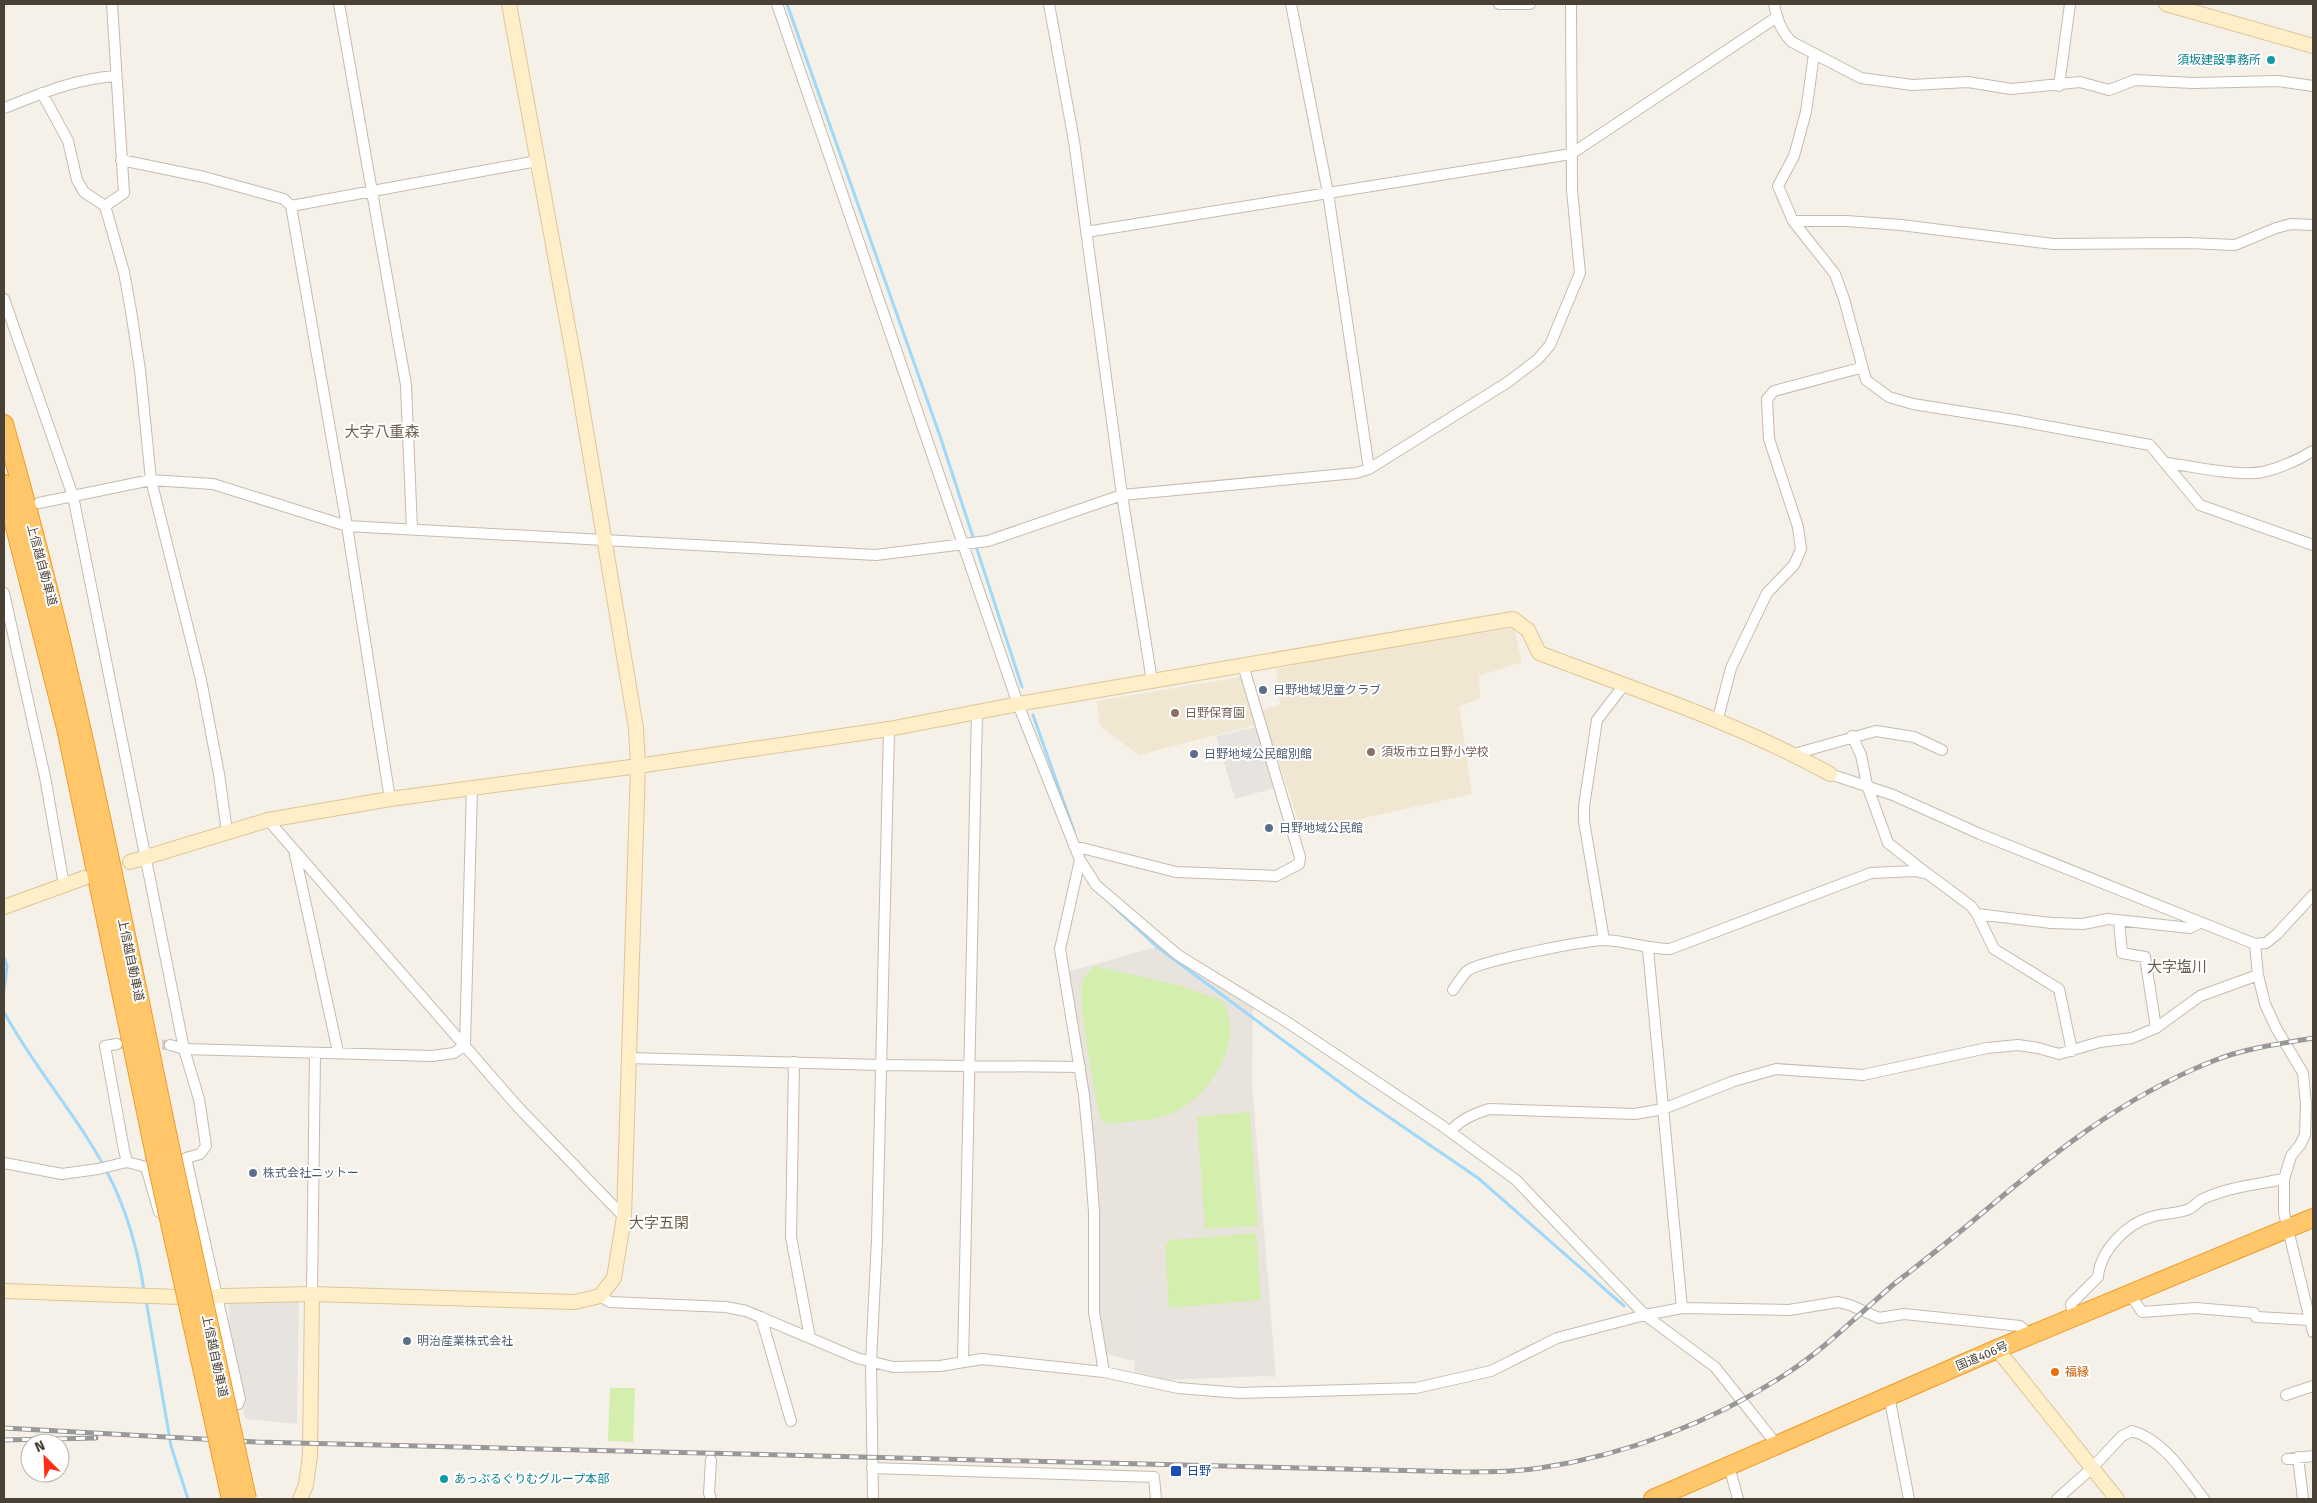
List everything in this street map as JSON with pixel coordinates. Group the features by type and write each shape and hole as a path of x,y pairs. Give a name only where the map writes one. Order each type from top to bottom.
{"highway":[{"name":"上信越自動車道","path":"4,424 54,608 82,724 231,1499"},
{"name":"上信越自動車道","path":"4,484 66,728 246,1499"},
{"name":"国道406号","path":"1653,1499 1997,1349 2313,1218"}],"street":[{"path":"105,206 124,193 112,4"},
{"path":"339,4 406,385 412,529"},
{"path":"4,1291 150,1294 180,1297 312,1294 575,1302 600,1296 614,1278 624,1217 638,766 631,689 575,365 536,162 509,4"},
{"path":"776,4 966,544 1018,704 1080,860 1096,885 1178,955 1287,1022 1450,1131 1516,1180 1645,1315 1715,1368 1777,1444"},
{"path":"1049,4 1074,141 1122,495 1152,680"},
{"path":"1291,4 1328,193 1369,469"},
{"path":"1499,4 1530,4"},
{"path":"39,503 151,480 213,484 347,526 876,555 979,542 1021,531 1122,495 1266,480 1336,476 1369,469 1508,382 1538,359 1550,345 1580,273 1571,154 1571,4"},
{"path":"1774,4 1777,17 1786,37 1814,54 1862,78 1912,85 1968,82 2011,89 2059,86 2080,82 2109,90 2135,80 2202,83 2278,81 2313,86"},
{"path":"2059,86 2070,4"},
{"path":"2166,4 2313,46"},
{"path":"1086,232 1571,154 1777,17"},
{"path":"1814,54 1806,112 1794,156 1778,186 1793,221 1835,274 1844,299 1860,368 1866,380 1880,392 1899,400 2150,446 2200,505 2313,544"},
{"path":"4,108 55,87 89,78 116,76"},
{"path":"42,93 68,141 77,180 84,192 105,206 124,272 140,370 151,480 201,680 220,774 227,832"},
{"path":"121,160 204,177 284,199 291,206 347,526 390,799"},
{"path":"291,206 536,162"},
{"path":"1793,221 1846,221 1901,225 2053,244 2188,242 2235,245 2276,228 2291,224 2313,224"},
{"path":"4,298 73,496 144,858 184,1050 199,1099 206,1146 200,1154 127,1162 98,1169 62,1174 4,1163"},
{"path":"1717,722 1731,668 1767,594 1794,565 1801,549 1798,527 1769,440 1767,399 1774,392 1860,368"},
{"path":"2166,463 2244,473 2263,472 2299,459 2313,451"},
{"path":"4,593 46,777 64,885"},
{"path":"130,862 268,820 390,799 638,766 889,729 1152,680 1513,619 1528,630 1539,653 1717,722 1794,754 1830,774 1867,784 1980,834 2255,944 2266,943 2277,934 2313,895"},
{"path":"1074,846 1176,872 1276,876 1299,864 1300,857 1242,666"},
{"path":"1604,940 1584,821 1584,806 1597,720 1624,685"},
{"path":"963,1362 977,712"},
{"path":"872,1499 871,1362 881,1065 889,729"},
{"path":"1794,754 1852,736 1876,731 1914,737 1942,750"},
{"path":"1852,736 1861,755 1867,784 1888,843 1971,906 1994,949 2060,989 2072,1051"},
{"path":"170,1045 184,1050 338,1052 432,1056 454,1053 465,1044 472,788"},
{"path":"268,820 518,1107 624,1217"},
{"path":"294,849 338,1052"},
{"path":"1080,860 1060,949 1080,1067 1094,1212 1094,1312 1104,1372"},
{"path":"1453,990 1468,970 1525,953 1604,940 1624,942 1648,949 1670,949 1871,873 1915,871 1928,874"},
{"path":"4,907 84,878"},
{"path":"1976,914 2051,923 2083,924 2108,919 2190,928 2200,923"},
{"path":"2119,921 2122,953 2145,957 2156,1028"},
{"path":"2255,944 2258,975 2265,1004 2276,1028 2303,1073 2306,1104 2305,1134 2302,1142 2291,1156 2284,1179 2284,1213 2313,1332"},
{"path":"1648,949 1682,1308"},
{"path":"1450,1131 1457,1124 1472,1115 1488,1109 1613,1114 1635,1114 1663,1109 1734,1081 1776,1069 1863,1075 2003,1045 2031,1046 2059,1054 2100,1042 2132,1038 2156,1028 2200,996 2258,975"},
{"path":"117,1044 105,1046 127,1162"},
{"path":"300,1499 306,1485 310,1455 315,1053"},
{"path":"628,1058 881,1065 1080,1067"},
{"path":"794,1062 791,1237 810,1338"},
{"path":"2302,1142 2313,1142"},
{"path":"165,1158 218,1295 240,1399 238,1404 202,1401 180,1297 165,1158"},
{"path":"2073,1318 2071,1304 2098,1277 2098,1268 2110,1248 2128,1228 2150,1217 2189,1209 2204,1198 2242,1187 2284,1179"},
{"path":"2130,1294 2142,1312 2196,1308 2254,1313 2256,1317 2310,1320"},
{"path":"600,1296 610,1302 726,1306 746,1311 871,1362 893,1367 940,1366 982,1359 1104,1372 1178,1388 1240,1393 1416,1388 1491,1371 1557,1338 1645,1315 1682,1308 1789,1310 1838,1302 1850,1305 1879,1318 1904,1314 2020,1326 2030,1336"},
{"path":"761,1317 791,1421"},
{"path":"1997,1349 2091,1469 2118,1499"},
{"path":"2286,1395 2313,1386"},
{"path":"1890,1396 1909,1499"},
{"path":"2057,1499 2091,1469 2122,1436 2132,1431 2142,1434 2163,1449 2204,1499"},
{"path":"2303,1499 2293,1458 2313,1456"},
{"path":"711,1460 709,1493 711,1499"},
{"path":"1729,1466 1738,1499"},
{"path":"872,1468 1154,1477 1156,1499"}],"shaded area":[{"name":"須坂市立日野小学校","path":"1514,628 1522,662 1479,676 1480,699 1459,706 1472,794 1302,832 1262,711 1280,704 1276,669 1341,655"},
{"name":"日野保育園","path":"1241,677 1255,725 1139,755 1100,726 1097,701"},
{"path":"1256,727 1275,788 1235,799 1216,736"},
{"path":"1160,946 1253,1004 1252,1084 1276,1377 1160,1367 1105,1354 1094,1280 1098,1197 1090,1120 1067,972"},
{"path":"1161,1287 1164,1314 1261,1308 1267,1376 1168,1380 1135,1372 1131,1290"},
{"path":"229,1298 299,1298 297,1424 245,1419 229,1332"}],"green space":[{"path":"1095,966 1182,986 1223,1001 1229,1017 1230,1033 1227,1050 1211,1081 1187,1105 1173,1113 1158,1118 1108,1124 1102,1121 1092,1077 1081,997 1084,978"},
{"path":"1250,1112 1258,1226 1205,1229 1197,1117"},
{"path":"1256,1233 1261,1300 1169,1308 1165,1247 1170,1240"},
{"path":"610,1388 635,1388 633,1442 608,1441"}],"waterway":[{"path":"787,4 940,436 1022,687"},
{"path":"1033,715 1074,831"},
{"path":"1111,904 1156,946 1361,1098 1478,1178 1624,1306"},
{"path":"4,957 7,966 4,991"},
{"path":"4,1012 29,1053 83,1131 107,1172 131,1230 144,1292"},
{"path":"146,1300 171,1446 188,1499"}],"tunnel":[{"path":"117,1044 170,1045"}],"railway":[{"path":"4,1428 257,1442 1466,1472 1513,1471 1540,1468 1573,1462 1638,1445 1701,1420 1761,1390 1817,1352 1894,1284 2058,1151 2087,1130 2148,1092 2213,1061 2275,1044 2313,1038"},
{"path":"4,1440 96,1438"}],"place":[{"name":"須坂建設事務所","path":"2271,60"},
{"name":"日野地域児童クラブ","path":"1263,690"},
{"name":"日野保育園","path":"1175,713"},
{"name":"須坂市立日野小学校","path":"1371,752"},
{"name":"日野地域公民館別館","path":"1194,754"},
{"name":"日野地域公民館","path":"1269,828"},
{"name":"株式会社ニットー","path":"253,1173"},
{"name":"明治産業株式会社","path":"407,1341"},
{"name":"福縁","path":"2055,1372"},
{"name":"日野","path":"1176,1471"},
{"name":"あっぷるぐりむグループ本部","path":"444,1479"}],"district":[{"name":"大字八重森","path":"382,432"},
{"name":"大字塩川","path":"2177,967"},
{"name":"大字五閑","path":"659,1223"}]}
